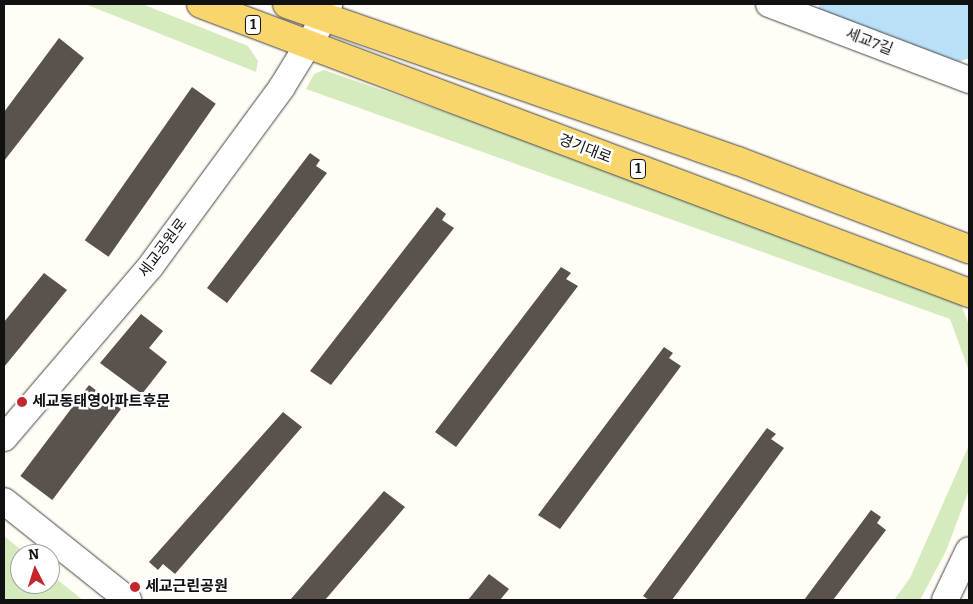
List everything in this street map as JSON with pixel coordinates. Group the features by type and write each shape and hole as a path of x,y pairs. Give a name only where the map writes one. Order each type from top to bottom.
{"main road":[{"name":"경기대로","path":"201,4 967,296"},
{"path":"286,4 326,11 874,211 969,249"},
{"path":"874,211 969,226"}],"street":[{"name":"세교7길","path":"769,4 969,80"},
{"name":"세교공원로","path":"4,438 150,267 282,88 326,11"},
{"path":"4,501 128,600"},
{"path":"4,518 37,544"},
{"path":"945,600 969,550"},
{"path":"60,562 108,600"}],"green space":[{"path":"85,4 142,4 248,46 258,61 256,72"},
{"path":"324,70 632,177 960,302 969,325 969,371 950,319 306,89 314,74"},
{"path":"969,445 969,490 946,551 920,600 894,600 910,578"},
{"path":"4,536 14,544 10,544 10,594 60,594 60,582 83,600 4,600"}],"water":[{"path":"820,4 969,4 969,58 956,63 817,12"}],"building":[{"path":"59,38 84,58 4,161 4,112"},
{"path":"192,87 216,104 108,257 85,240"},
{"path":"310,153 320,160 316,166 327,173 227,303 207,288"},
{"path":"437,207 446,214 442,220 454,228 331,385 310,371"},
{"path":"561,267 571,273 566,279 578,286 456,447 435,432"},
{"path":"44,273 67,290 4,367 4,322"},
{"path":"141,314 163,331 149,348 167,362 142,394 100,363"},
{"path":"664,347 673,353 669,358 681,366 560,529 538,515"},
{"path":"89,385 121,409 52,500 20,476"},
{"path":"283,412 302,427 175,574 163,564 158,570 149,562"},
{"path":"767,428 776,434 771,439 784,448 672,600 649,600 643,596"},
{"path":"384,491 405,507 325,600 290,600"},
{"path":"871,510 881,517 877,523 886,530 833,600 804,600"},
{"path":"489,574 509,589 500,600 468,600"}],"place":[{"name":"세교동태영아파트후문","path":"22,402"},
{"name":"세교근린공원","path":"135,587"}]}
